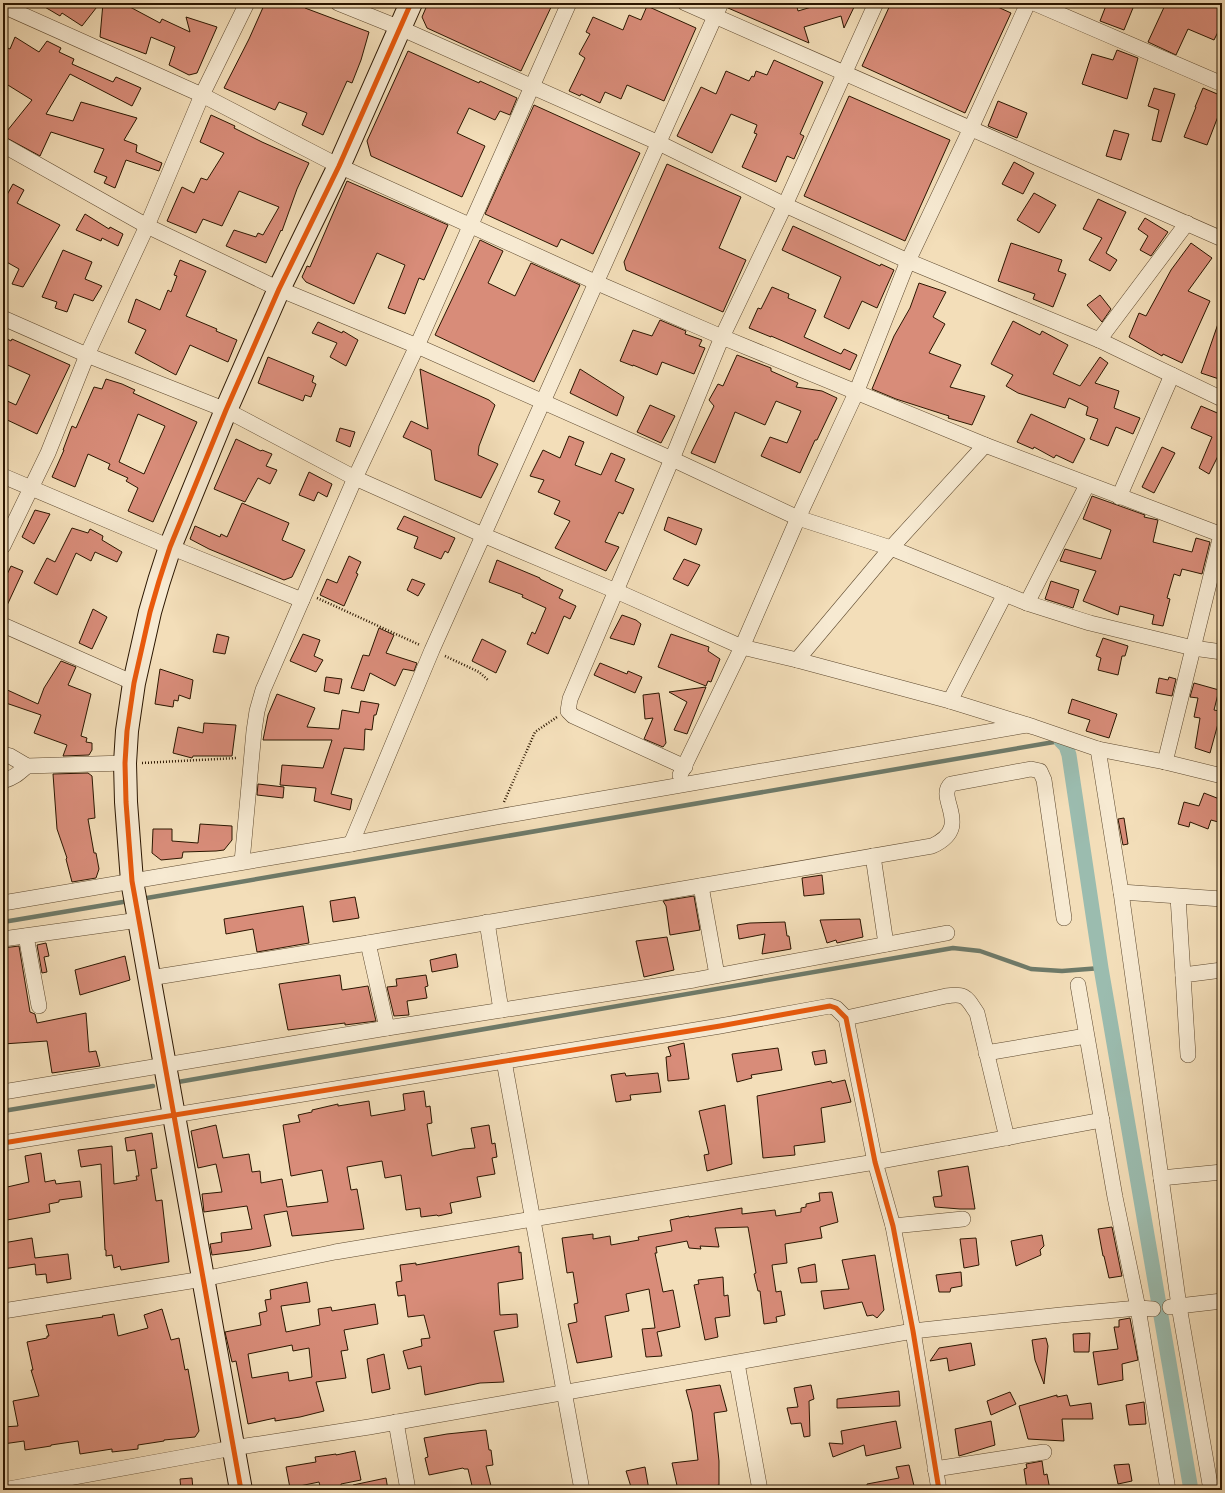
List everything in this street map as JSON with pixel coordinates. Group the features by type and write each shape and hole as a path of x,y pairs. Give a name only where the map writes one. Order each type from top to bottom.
{"street":[{"path":"3,546 48,453 87,355 147,226 202,95 247,3"},
{"path":"338,3 400,28 659,143 786,205 908,260 1099,340 1222,399"},
{"path":"241,1490 136,900 126,802 125,763 127,731 134,683 150,612 170,548 226,410 279,289 339,166 411,3"},
{"path":"242,862 257,711 263,690 355,478 417,346 569,3"},
{"path":"685,3 718,10 845,73 1187,223 1220,234"},
{"path":"685,767 574,716 568,711 570,699 722,337 786,205 876,3"},
{"path":"674,787 742,647 798,518 856,393 908,260 971,128 1028,3"},
{"path":"1034,3 1222,84"},
{"path":"3,6 202,95 339,166 471,224 595,282 856,393 1087,485 1222,535 1165,762"},
{"path":"351,844 432,650 595,282 718,10"},
{"path":"3,145 147,226 279,289 417,346 672,459 798,518 891,548 1027,603 1090,623 1194,648 1222,652"},
{"path":"1099,340 1187,223"},
{"path":"3,318 87,355 226,410 355,478 742,647 797,660 950,701 1098,749 1165,762 1222,776"},
{"path":"1119,497 1172,375"},
{"path":"797,660 891,548 985,445"},
{"path":"3,476 170,548 303,596"},
{"path":"1027,603 1087,485"},
{"path":"950,701 1005,594"},
{"path":"3,625 134,683"},
{"path":"3,939 26,936 136,900 242,862 1027,725"},
{"path":"1098,749 1122,892 1161,1178 1174,1307 1212,1490"},
{"path":"3,754 10,756 27,766 125,763"},
{"path":"3,781 15,776 27,766"},
{"path":"150,978 702,886 924,847 941,842 949,834 953,825 947,792 948,786 951,784 1031,769 1040,771 1044,780 1064,918"},
{"path":"873,856 886,944"},
{"path":"702,886 717,975"},
{"path":"1122,892 1222,899"},
{"path":"1178,896 1188,1055"},
{"path":"3,903 136,900"},
{"path":"487,922 501,1010"},
{"path":"3,1092 387,1028 694,980 947,933"},
{"path":"26,936 38,1006"},
{"path":"368,942 387,1028"},
{"path":"1183,975 1222,970"},
{"path":"1078,985 1115,1196 1138,1308 1168,1490"},
{"path":"846,1018 958,994 966,998 977,1013 1006,1138"},
{"path":"3,1143 720,1026 830,1006 836,1008 846,1018 875,1162 893,1226 913,1331 939,1490"},
{"path":"986,1053 1086,1036"},
{"path":"504,1061 582,1490"},
{"path":"3,1311 204,1279 335,1252 875,1162 1102,1120"},
{"path":"1161,1178 1222,1172"},
{"path":"893,1226 963,1219"},
{"path":"1174,1307 1222,1301"},
{"path":"3,1490 233,1448 565,1393 913,1331 1138,1308 1153,1309"},
{"path":"737,1363 760,1490"},
{"path":"396,1422 408,1490"},
{"path":"935,1469 1044,1452"}],"path":[{"path":"303,596 432,650 479,672 489,681"},
{"path":"497,817 536,732 551,720 568,711"},
{"path":"125,763 252,757"}],"building":[{"path":"38,3 100,3 82,26 62,13 60,16"},
{"path":"103,3 132,3 130,7 160,23 162,19 190,32 186,17 217,27 197,73 189,75 169,65 175,47 151,37 146,54 100,37"},
{"path":"265,3 300,3 305,6 305,8 369,32 361,60 352,83 347,81 323,135 302,125 307,113 279,102 275,110 224,88 249,39"},
{"path":"428,3 553,3 521,71 427,28 422,17"},
{"path":"730,3 796,3 798,11 825,3 856,3 844,28 841,16 804,27 809,43 728,8"},
{"path":"891,3 989,3 1011,13 965,113 862,66"},
{"path":"1107,3 1135,3 1124,30 1100,21"},
{"path":"1166,3 1222,3 1222,24 1214,40 1188,29 1176,55 1148,42"},
{"path":"647,6 696,28 664,101 627,85 621,99 605,92 600,103 581,94 580,96 569,91 585,58 579,54 590,34 586,32 593,17 623,30 629,15 641,20"},
{"path":"15,37 39,52 47,41 61,48 59,52 74,59 72,64 113,82 116,77 141,88 132,106 70,74 46,114 73,121 81,102 137,118 124,140 137,145 136,152 162,163 159,171 126,160 115,188 104,183 107,177 94,172 104,149 51,132 40,156 3,136 32,100 3,82 3,46 10,49"},
{"path":"1117,50 1138,58 1127,99 1082,84 1092,54 1113,60"},
{"path":"408,51 479,83 480,81 517,98 510,115 500,111 495,120 469,108 457,133 485,146 462,197 371,156 367,141"},
{"path":"774,60 823,82 800,134 804,136 794,159 787,156 776,182 742,167 757,134 754,133 757,125 731,114 712,153 677,136 701,87 716,94 726,71 749,81 752,76 754,77 756,71 767,75"},
{"path":"1154,88 1175,94 1161,142 1152,140 1159,110 1148,106"},
{"path":"1203,88 1222,96 1222,106 1207,145 1184,137"},
{"path":"849,96 950,140 905,241 804,196"},
{"path":"998,101 1027,113 1017,138 988,126"},
{"path":"534,105 640,153 593,254 561,239 557,247 485,214"},
{"path":"211,115 235,126 234,128 262,142 309,163 297,189 282,231 281,230 266,263 226,246 234,230 256,237 258,233 263,235 279,207 239,191 222,226 203,219 196,233 167,221 182,187 194,193 201,178 207,180 224,153 200,142"},
{"path":"1114,130 1129,134 1121,160 1106,156"},
{"path":"1014,162 1034,173 1023,194 1002,184"},
{"path":"667,164 741,197 719,248 746,260 723,312 626,270 624,262"},
{"path":"347,181 448,225 424,280 419,278 405,314 388,308 405,265 377,253 354,304 306,282 302,277 307,266 310,267"},
{"path":"13,184 24,190 17,203 60,225 23,287 12,284 19,269 3,260 3,202"},
{"path":"1034,193 1056,205 1039,233 1017,220"},
{"path":"1098,199 1126,212 1106,253 1117,260 1110,271 1089,260 1102,238 1083,229"},
{"path":"85,214 109,229 110,227 123,234 118,246 102,238 101,241 76,230"},
{"path":"1145,218 1168,232 1151,256 1140,250 1148,236 1138,229"},
{"path":"793,226 880,266 881,264 894,270 877,308 862,301 849,329 824,317 841,277 782,250"},
{"path":"480,240 503,251 488,283 515,296 531,263 580,285 534,382 435,335"},
{"path":"1011,243 1062,260 1058,271 1066,274 1053,307 1033,299 1035,294 998,281"},
{"path":"1191,243 1212,258 1188,291 1210,301 1182,363 1163,354 1162,356 1129,337 1139,313 1146,316 1171,270"},
{"path":"63,250 92,262 85,279 102,286 93,301 74,294 67,312 55,308 57,302 42,297"},
{"path":"180,260 206,271 186,316 217,329 216,331 237,340 228,362 190,345 176,375 135,353 146,330 128,322 136,299 160,310 168,290 171,292 177,276 174,275"},
{"path":"919,283 946,292 933,317 945,324 929,353 961,365 950,387 985,396 972,425 948,418 949,416 896,399 872,389 894,336 910,308"},
{"path":"772,287 789,294 788,298 816,310 804,337 841,354 844,349 857,355 850,370 749,328 758,308 761,309"},
{"path":"1100,295 1111,309 1102,322 1087,305"},
{"path":"1220,318 1222,318 1222,380 1201,373"},
{"path":"660,320 686,331 685,334 702,340 699,346 705,348 694,374 662,362 657,375 620,361 633,330 652,336"},
{"path":"1013,321 1040,335 1042,331 1068,345 1053,374 1080,386 1100,357 1108,363 1095,383 1119,391 1114,408 1140,418 1133,434 1116,427 1108,446 1090,439 1098,419 1086,415 1088,407 1069,398 1065,408 1018,393 1006,386 1013,375 991,364"},
{"path":"318,322 342,333 343,331 358,340 346,366 330,357 337,343 312,333"},
{"path":"3,337 11,341 12,339 70,365 37,434 3,418 3,399 16,405 30,375 3,363"},
{"path":"737,355 771,368 771,371 798,383 796,387 822,391 837,398 800,473 761,456 770,437 787,443 801,411 776,401 765,425 735,412 715,463 691,453 714,406 709,400 718,384 723,386"},
{"path":"268,357 314,376 312,382 316,384 311,397 305,395 303,401 258,383"},
{"path":"420,369 489,400 495,405 479,446 478,455 498,464 481,498 435,480 431,450 403,437 411,421 428,429"},
{"path":"580,369 624,397 617,416 570,393"},
{"path":"106,379 122,384 135,390 133,393 197,422 153,522 128,511 138,488 126,481 128,478 108,469 110,464 88,454 75,487 52,477 64,450 72,426 76,428 94,387 102,389","holes":["138,414 165,426 144,474 119,462"]},
{"path":"650,405 675,416 661,443 637,432"},
{"path":"1201,406 1222,415 1222,448 1209,474 1199,468 1212,437 1191,428"},
{"path":"1031,414 1085,439 1073,463 1056,455 1054,458 1034,447 1033,449 1017,442"},
{"path":"340,428 355,432 350,447 336,441"},
{"path":"569,436 584,442 575,465 601,475 611,453 625,459 615,481 634,489 623,514 619,512 605,542 619,547 606,571 555,548 570,521 554,514 560,501 538,492 544,480 530,476 543,450 560,458"},
{"path":"236,439 261,451 262,450 272,454 266,466 277,470 270,484 258,478 245,502 214,489"},
{"path":"1162,447 1175,453 1154,493 1142,487"},
{"path":"309,472 332,484 327,497 318,492 314,501 299,495"},
{"path":"1092,496 1145,515 1144,517 1158,520 1153,542 1192,552 1196,538 1210,542 1202,574 1182,569 1180,576 1174,574 1167,598 1170,599 1163,626 1152,624 1154,615 1120,606 1118,615 1083,601 1096,571 1060,561 1065,549 1101,559 1111,530 1083,519"},
{"path":"242,503 289,523 282,540 305,550 292,577 284,580 209,549 190,539 195,526 220,537 221,534 227,537"},
{"path":"35,510 50,514 34,544 22,537"},
{"path":"404,516 455,538 448,553 445,551 441,559 414,548 418,537 397,529"},
{"path":"668,517 702,529 696,545 664,530"},
{"path":"72,528 88,533 90,529 103,536 102,540 122,552 117,562 95,552 91,561 76,553 57,595 34,583 47,558 55,562"},
{"path":"349,556 361,562 356,573 358,574 344,606 320,595 327,579 337,583"},
{"path":"684,559 700,565 688,586 673,579"},
{"path":"497,560 540,578 563,590 559,598 576,606 570,619 564,616 548,654 527,644 532,632 535,634 546,608 522,597 523,595 489,582"},
{"path":"11,566 23,571 3,614 3,583"},
{"path":"412,579 425,584 418,596 407,590"},
{"path":"1051,581 1079,590 1073,608 1045,599"},
{"path":"93,609 107,617 92,649 79,643"},
{"path":"622,615 636,620 641,624 634,645 610,638"},
{"path":"379,628 394,635 386,653 417,663 414,671 403,669 395,686 370,673 364,691 351,688 363,655 369,656"},
{"path":"217,634 229,637 225,654 213,652"},
{"path":"303,634 320,640 314,656 323,660 316,672 290,661"},
{"path":"671,634 709,647 708,651 720,659 711,682 708,681 706,686 658,667"},
{"path":"1103,638 1128,646 1125,656 1122,656 1118,675 1098,670 1101,658 1096,656"},
{"path":"482,639 506,651 496,673 472,661"},
{"path":"61,661 76,667 68,685 91,694 81,736 87,738 86,742 92,743 92,750 89,755 63,756 67,745 34,733 41,715 3,702 3,688 38,704 44,688"},
{"path":"600,663 627,674 628,671 642,677 635,693 594,675"},
{"path":"160,669 193,680 190,699 179,695 178,701 174,700 173,707 155,704"},
{"path":"326,677 342,679 339,694 324,691"},
{"path":"1169,677 1176,679 1172,696 1156,693 1159,678 1168,680"},
{"path":"1194,683 1219,690 1214,710 1219,711 1219,720 1210,753 1195,748 1200,718 1194,717 1198,698 1190,697"},
{"path":"706,687 687,734 674,730 687,702 669,692"},
{"path":"659,693 666,743 663,747 644,739 653,718 645,719 643,695"},
{"path":"277,694 315,708 307,727 339,729 342,710 359,713 361,701 379,704 376,715 374,715 372,730 365,729 364,750 344,748 331,794 352,799 350,810 314,801 316,788 280,785 282,765 323,768 332,740 263,740 268,715"},
{"path":"1072,699 1117,714 1109,738 1086,731 1090,720 1068,713"},
{"path":"204,723 236,725 232,756 193,756 192,758 173,753 178,727 203,733"},
{"path":"88,773 92,776 95,818 88,819 94,853 96,853 99,869 96,878 72,882 67,858 57,829 53,774"},
{"path":"258,784 284,787 283,798 257,795"},
{"path":"1204,793 1222,800 1222,823 1211,820 1208,829 1190,822 1189,827 1178,824 1184,802 1199,806"},
{"path":"1124,818 1128,844 1123,845 1118,819"},
{"path":"200,824 232,826 232,840 224,850 183,852 182,858 161,860 152,853 153,829 172,829 172,841 198,843"},
{"path":"822,875 824,894 804,896 802,878"},
{"path":"694,896 700,930 670,935 666,906 663,901"},
{"path":"355,897 359,918 333,922 330,901"},
{"path":"303,906 309,943 257,952 253,929 226,934 224,919"},
{"path":"860,919 863,937 837,943 836,940 827,943 820,920"},
{"path":"785,922 791,949 762,954 765,934 739,939 737,925"},
{"path":"667,937 674,970 644,977 636,941"},
{"path":"46,943 49,956 44,957 47,972 42,973 37,945"},
{"path":"19,946 30,1012 35,1014 37,1023 86,1013 89,1052 96,1051 100,1066 52,1073 47,1041 3,1044 3,948"},
{"path":"456,954 458,967 432,972 430,960"},
{"path":"125,956 130,980 80,995 75,970"},
{"path":"340,975 342,990 368,986 376,1021 288,1030 279,984"},
{"path":"426,975 428,986 425,987 427,998 407,1001 409,1015 394,1016 387,987 397,986 396,979"},
{"path":"684,1043 689,1079 668,1081 666,1057 671,1056 668,1047"},
{"path":"778,1048 782,1070 751,1075 752,1078 737,1082 732,1054"},
{"path":"825,1050 827,1063 815,1065 812,1052"},
{"path":"625,1073 626,1076 658,1073 661,1092 630,1095 631,1100 616,1102 611,1075"},
{"path":"845,1080 851,1102 821,1108 825,1142 794,1146 795,1155 763,1158 757,1096 831,1081 832,1083"},
{"path":"424,1091 426,1107 430,1106 432,1123 427,1124 432,1156 463,1149 475,1148 471,1128 489,1125 492,1144 495,1143 497,1157 492,1158 495,1174 477,1177 481,1197 450,1203 452,1213 421,1217 420,1208 406,1210 401,1175 385,1178 382,1161 347,1167 351,1190 357,1189 364,1229 292,1236 287,1211 264,1215 271,1246 212,1255 210,1244 222,1242 221,1233 252,1229 247,1206 204,1212 202,1194 222,1192 216,1164 198,1168 191,1131 216,1125 223,1158 249,1154 252,1172 260,1171 261,1183 282,1179 287,1207 328,1202 322,1170 291,1176 283,1125 300,1122 298,1115 338,1104 338,1106 369,1101 371,1116 405,1110 403,1094"},
{"path":"725,1105 732,1164 707,1171 704,1155 709,1154 699,1111"},
{"path":"152,1133 157,1168 151,1169 156,1201 162,1200 169,1262 121,1270 120,1266 114,1268 112,1255 106,1256 101,1164 81,1167 78,1150 112,1146 114,1184 137,1180 136,1176 139,1176 135,1150 127,1151 125,1138"},
{"path":"41,1153 45,1182 55,1180 56,1184 80,1181 82,1197 59,1200 59,1202 49,1204 50,1212 7,1220 3,1200 3,1188 29,1182 25,1156"},
{"path":"968,1166 975,1209 935,1207 933,1197 942,1196 938,1171"},
{"path":"832,1192 838,1222 820,1227 822,1238 785,1244 787,1263 772,1265 776,1292 781,1291 785,1315 776,1317 777,1322 764,1324 760,1291 758,1291 754,1274 756,1273 748,1227 715,1228 719,1247 700,1246 701,1249 689,1248 687,1241 656,1247 657,1253 655,1253 663,1292 673,1290 680,1327 657,1332 662,1356 646,1357 642,1329 655,1328 649,1289 626,1294 629,1311 605,1316 612,1357 577,1363 568,1324 577,1322 574,1304 578,1303 573,1272 567,1273 562,1238 593,1234 593,1239 610,1236 611,1245 639,1240 638,1237 672,1231 670,1220 689,1216 742,1208 742,1214 775,1210 776,1216 801,1212 801,1208 806,1207 806,1204 820,1201 819,1193"},
{"path":"1112,1227 1122,1276 1109,1278 1098,1229"},
{"path":"1042,1235 1044,1246 1040,1250 1041,1255 1016,1266 1011,1241"},
{"path":"32,1238 35,1258 68,1254 71,1279 47,1283 46,1274 36,1275 35,1264 3,1269 3,1243"},
{"path":"976,1238 979,1265 964,1268 960,1239"},
{"path":"519,1246 519,1253 521,1252 523,1279 498,1283 500,1315 517,1314 518,1327 494,1331 504,1382 480,1383 425,1395 421,1366 408,1369 403,1351 422,1346 421,1339 430,1338 424,1315 408,1317 405,1295 398,1296 396,1282 402,1281 400,1265 416,1263 416,1265"},
{"path":"875,1255 884,1310 877,1318 873,1315 867,1316 862,1302 824,1309 821,1291 849,1289 842,1260"},
{"path":"815,1264 817,1282 801,1283 798,1268"},
{"path":"961,1272 962,1286 951,1288 950,1292 939,1292 936,1275"},
{"path":"723,1277 724,1296 728,1295 730,1316 715,1318 718,1337 705,1340 694,1285 699,1284 698,1280"},
{"path":"307,1282 310,1302 281,1306 286,1332 320,1325 318,1309 331,1307 332,1311 375,1304 378,1324 344,1330 348,1350 341,1351 346,1378 316,1382 324,1411 300,1417 275,1421 275,1418 248,1424 236,1361 232,1362 225,1332 261,1325 259,1313 267,1311 265,1300 271,1299 270,1290","holes":["292,1345 293,1351 309,1348 312,1377 289,1381 288,1372 252,1378 248,1354"]},
{"path":"162,1309 171,1340 179,1338 185,1370 188,1369 199,1431 195,1437 164,1440 138,1445 138,1449 112,1452 112,1449 80,1454 78,1441 25,1450 24,1441 3,1444 3,1427 18,1426 13,1401 39,1396 31,1370 33,1370 27,1342 47,1338 47,1336 49,1336 46,1325 103,1317 102,1316 114,1314 118,1336 148,1328 144,1315"},
{"path":"1130,1318 1138,1360 1122,1364 1123,1380 1098,1385 1093,1352 1118,1349 1114,1327 1119,1327 1119,1320"},
{"path":"1090,1333 1089,1352 1074,1352 1073,1334"},
{"path":"1046,1338 1048,1346 1044,1384 1035,1360 1032,1340"},
{"path":"971,1343 975,1365 949,1371 947,1358 930,1361 939,1348"},
{"path":"384,1354 390,1389 372,1393 367,1359"},
{"path":"720,1385 727,1411 714,1413 719,1461 719,1485 698,1490 678,1490 672,1463 698,1460 692,1412 686,1390"},
{"path":"811,1385 814,1399 809,1401 810,1436 804,1437 801,1423 791,1424 787,1408 798,1407 794,1388"},
{"path":"899,1391 900,1406 837,1408 837,1399"},
{"path":"1010,1392 1016,1404 991,1415 987,1401"},
{"path":"1057,1395 1057,1397 1067,1395 1070,1406 1091,1403 1093,1419 1062,1419 1064,1441 1028,1439 1019,1406"},
{"path":"1144,1402 1146,1424 1129,1425 1126,1405"},
{"path":"896,1421 901,1448 866,1456 864,1445 833,1457 829,1443 843,1444 841,1431"},
{"path":"991,1421 995,1445 959,1456 955,1429"},
{"path":"486,1430 493,1465 486,1466 492,1490 473,1490 468,1469 463,1468 429,1475 425,1458 428,1457 424,1438"},
{"path":"355,1451 361,1480 321,1490 319,1482 290,1488 286,1467 316,1462 315,1457"},
{"path":"1042,1461 1044,1475 1047,1474 1050,1490 1027,1490 1024,1469 1027,1468 1026,1464"},
{"path":"1129,1464 1132,1481 1118,1484 1114,1465"},
{"path":"909,1465 915,1490 867,1490 867,1484 899,1478 896,1467"},
{"path":"645,1467 649,1490 632,1490 626,1471"},
{"path":"192,1478 193,1490 181,1490 180,1479"},
{"path":"386,1478 388,1490 353,1490 353,1485"}],"waterway":[{"path":"141,899 1060,741"},
{"path":"1061,741 1066,746 1069,755 1101,968 1191,1490"},
{"path":"3,922 129,901"},
{"path":"178,1082 953,948 980,951 1031,969 1062,971 1101,968"},
{"path":"3,1111 153,1086"}],"cycle path":[{"path":"241,1490 132,881 126,802 125,763 127,731 134,683 150,612 170,547 226,410 279,289 339,166 411,3"},
{"path":"3,1143 720,1026 830,1006 836,1008 846,1018 875,1162 893,1226 913,1331 939,1490"}]}
